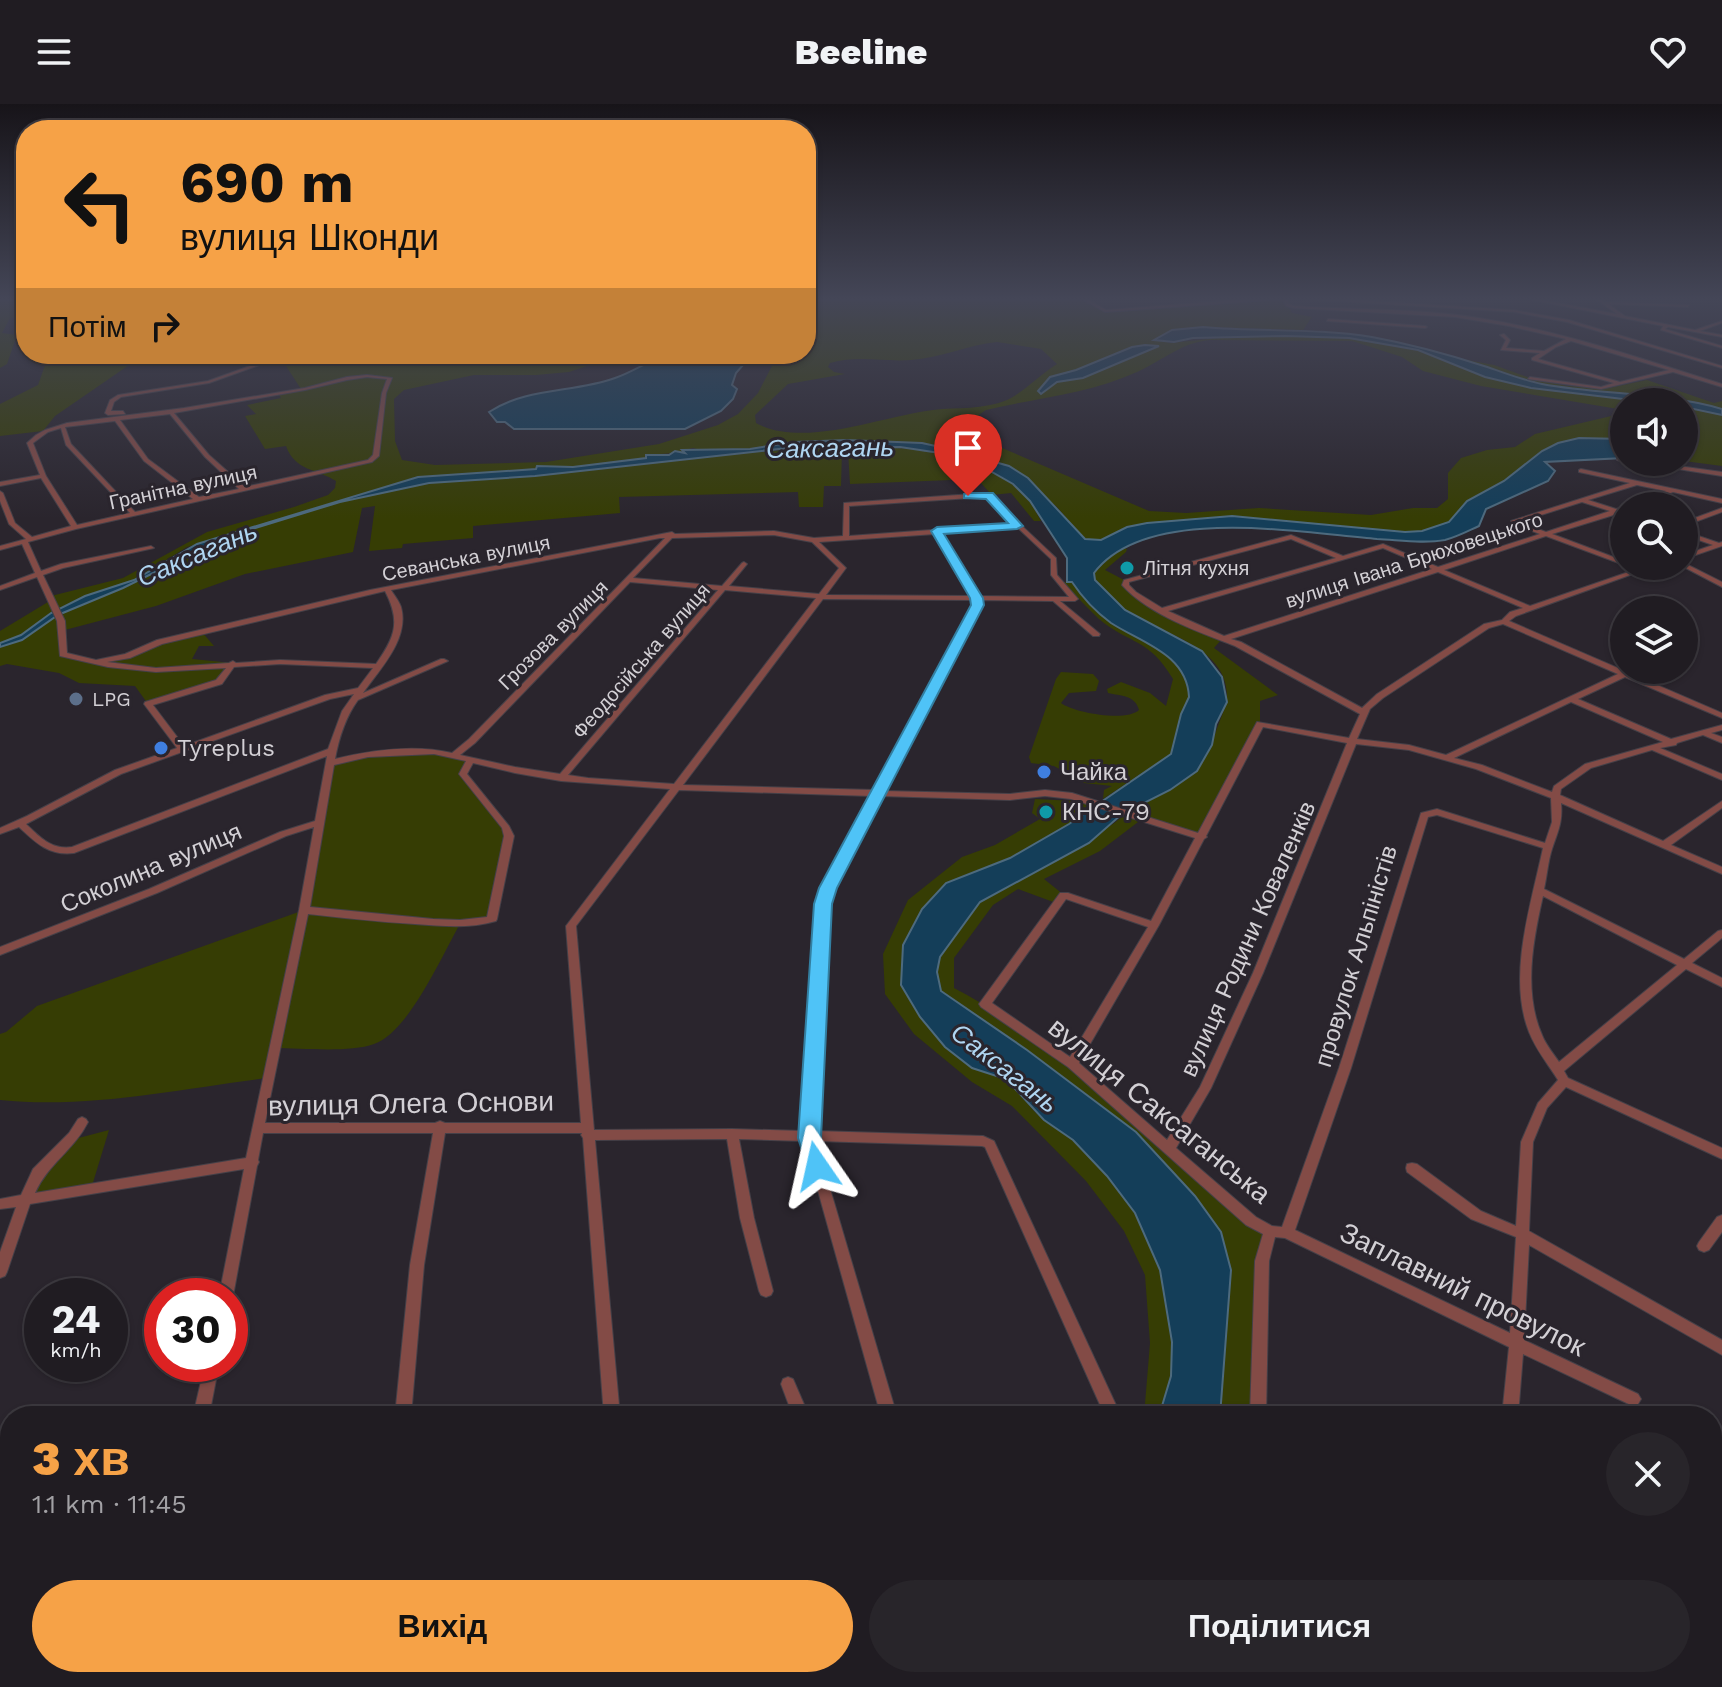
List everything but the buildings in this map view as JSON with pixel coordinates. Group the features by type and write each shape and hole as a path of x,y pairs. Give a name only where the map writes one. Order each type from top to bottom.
{"street":[{"path":"120,419 128,414 108,413 112,401 120,396 218,380 242,371"},
{"path":"1576,371 1623,384"},
{"path":"1530,378 1589,388 1623,384 1674,371 1722,386"},
{"name":"Гранітна вулиця","path":"0,548 75,527 374,459 384,393 390,378 349,376 310,388 172,414"},
{"path":"75,527 43,476 30,443 43,431 172,414 207,456 244,490"},
{"path":"120,419 138,448 163,475 199,500"},
{"path":"63,427 68,444 134,514"},
{"path":"1581,471 1722,501"},
{"path":"1698,471 1722,474"},
{"path":"0,484 43,476"},
{"path":"1610,558 1513,522 1636,483"},
{"path":"0,493 12,524 27,540 61,621 63,654 156,670 233,663 378,666"},
{"path":"631,580 824,597 1075,599 1054,575 1054,559 987,495 848,504 846,537"},
{"name":"вулиця Івана Брюховецького","path":"1583,500 1610,508"},
{"path":"1698,519 1722,510"},
{"name":"вулиця Івана Брюховецького","path":"1221,640 1610,515"},
{"name":"Севанська вулиця","path":"97,662 127,656 160,642 387,589 672,534 774,533 814,540 1017,526"},
{"path":"886,1406 809,1138 823,904 828,888 975,609 977,598 937,531"},
{"name":"Грозова вулиця","path":"453,756 472,741 631,580 672,534"},
{"path":"1343,558 1291,537 1126,581 1128,589 1164,610 1221,640 1238,644 1364,713 1380,696 1480,631 1529,608 1610,580"},
{"path":"1698,538 1721,545"},
{"path":"611,1406 571,926 824,597 843,565 814,540"},
{"path":"1698,552 1721,545"},
{"path":"1164,610 1386,546 1529,608"},
{"path":"0,588 84,559 151,548"},
{"name":"Феодосійська вулиця","path":"561,778 744,564"},
{"path":"1698,572 1722,585"},
{"path":"258,1128 339,727 390,649 399,623 397,607 387,589"},
{"path":"1054,600 1096,634"},
{"path":"1504,622 1610,668"},
{"path":"355,699 444,661"},
{"path":"182,749 148,704 219,682 233,663"},
{"path":"1449,757 1610,682"},
{"path":"1648,684 1722,716"},
{"path":"0,831 21,824 88,785 328,697 362,690"},
{"path":"1573,700 1673,743"},
{"name":"вулиця Родини Коваленків","path":"1169,1148 1205,1088 1258,973 1364,713"},
{"path":"1072,1064 1154,925 1260,724 1449,757 1555,796 1722,871"},
{"path":"1722,727 1588,766 1557,788 1555,833 1548,847 1526,957 1533,1028 1561,1075 1722,1154"},
{"path":"1705,733 1722,740"},
{"path":"1654,748 1722,777"},
{"path":"21,824 50,851 59,853 331,757 415,750 561,778 677,787 1018,796 1060,793 1202,837"},
{"path":"304,910 460,923 486,923 492,919 509,836 463,774 470,761"},
{"path":"1664,845 1722,804"},
{"name":"провулок Альпіністів","path":"1287,1233 1345,1068 1424,815 1437,812 1548,847"},
{"name":"Соколина вулиця","path":"0,951 153,891 283,834 318,823"},
{"path":"1539,890 1722,983"},
{"name":"вулиця Саксаганська","path":"1154,925 1064,895 985,1004 1072,1064 1251,1221 1270,1231 1262,1261 1258,1406"},
{"path":"1511,1406 1527,1142 1542,1106 1561,1075 1722,933"},
{"path":"0,1272 36,1176 51,1157 71,1140 82,1122"},
{"path":"404,1406 417,1265 440,1126"},
{"name":"вулиця Олега Основи","path":"230,1278 258,1128 440,1126 983,1141 990,1144 1108,1406"},
{"path":"732,1134 747,1218 766,1291"},
{"path":"0,1204 253,1162"},
{"path":"1412,1168 1476,1215 1522,1234 1722,1348"},
{"path":"1704,1246 1722,1221"},
{"name":"Заплавний провулок","path":"1270,1231 1287,1233 1633,1399"},
{"path":"203,1406 208,1382"},
{"path":"788,1384 797,1406"}],"green space":[{"path":"43,371 121,371 55,416 43,431 0,436 0,404 38,385"},
{"path":"289,371 572,371 536,375 474,375 404,390 394,399 395,441 402,460 435,465 546,462 659,444 718,425 738,414 758,393 769,371 833,371 845,374 788,384 755,415 756,423 797,433 820,432 933,410 998,403 1013,397 1048,371 1072,371 1054,375 1038,390 1046,391 1057,382 1083,378 1099,371 1139,371 1100,386 986,410 967,433 1149,511 1186,513 1259,508 1371,515 1413,508 1437,508 1448,499 1448,473 1461,458 1487,450 1515,447 1535,434 1610,416 1610,444 1536,457 1504,481 1467,501 1449,522 1422,531 1232,516 1136,525 1094,542 1085,539 1056,506 987,458 922,443 846,440 794,442 750,449 705,451 693,448 684,450 687,452 573,467 537,466 537,469 418,477 227,536 340,502 429,483 535,476 701,456 843,446 921,449 976,463 1013,484 1030,501 1041,521 1034,521 1011,493 992,495 977,479 850,484 848,451 842,450 841,486 824,486 823,507 799,507 798,492 619,497 620,513 473,526 473,538 403,544 402,548 369,551 375,506 362,508 353,552 245,574 156,606 61,631 62,652 97,662 202,632 214,646 199,646 192,659 233,663 219,682 148,704 135,686 79,683 59,673 7,664 0,666 0,647 22,640 58,615 123,588 226,536 187,547 134,580 51,613 21,635 0,643 0,631 48,602 47,597 123,578 207,532 294,507 328,495 335,488 336,481 301,465 286,446 265,449 245,416 256,414 247,405 281,398 278,393 301,389"},
{"path":"1423,371 1510,371 1567,386 1609,388 1647,380 1670,388 1610,388 1610,408 1481,386"},
{"path":"1698,398 1714,403 1722,401 1722,466 1698,463"},
{"path":"1121,547 1127,549 1105,570 1126,581 1125,585 1139,596 1221,640 1214,648 1278,695 1260,701 1260,724 1202,837 1142,819 1100,851 1044,879 1064,895 1056,903 1018,889 993,905 954,958 954,988 1039,1040 1079,1070 1270,1231 1259,1406 1221,1406 1231,1270 1221,1232 1195,1196 1075,1087 940,990 937,972 940,957 980,902 1113,824 1212,745 1227,698 1225,680 1216,665 1189,643 1125,610 1095,580 1094,573"},
{"path":"1062,582 1072,582 1105,618 1172,659 1187,681 1188,701 1171,754 1103,799 1104,790 1112,786 1084,783 1054,766 1031,763 1029,757 1056,679 1061,672 1093,674 1099,681 1096,691 1069,693 1061,703 1088,713 1112,716 1133,714 1139,710 1131,699 1108,693 1107,689 1121,682 1150,693 1166,706 1173,679 1147,648 1099,619"},
{"path":"415,750 470,761 463,770 506,828 492,919 460,924 412,1009 387,1037 364,1047 274,1048 267,1078 100,1100 0,1100 0,1034 37,1006 304,910 331,763 367,754"},
{"path":"1035,799 1075,801 1092,806 1069,824 1010,858 946,883 903,945 992,1073 1007,1083 1039,1116 1096,1161 1135,1214 1162,1276 1169,1309 1173,1342 1171,1374 1162,1406 1145,1406 1150,1343 1145,1275 1124,1231 1086,1181 1012,1106 972,1082 914,1034 885,994 883,954 908,900 962,857 995,845 1040,819 1032,813"},
{"path":"109,1130 91,1189 27,1200 71,1140"}],"water":[{"path":"738,371 732,385 737,389 733,399 721,411 685,429 514,429 505,422 497,422 489,412 519,398 599,383 629,372"},
{"path":"1073,371 1100,371 1083,378 1057,382 1041,394 1038,391 1050,377"},
{"path":"1470,371 1499,371 1542,384 1610,392 1610,397 1531,388"},
{"path":"1698,403 1722,409 1722,415 1698,410"},
{"name":"Саксагань","path":"1579,438 1610,439 1610,459 1545,462 1555,471 1548,481 1486,509 1479,526 1445,540 1428,542 1226,528 1186,530 1149,538 1118,551 1094,573 1095,580 1125,610 1202,651 1222,677 1227,702 1216,724 1212,745 1197,771 1170,790 1122,814 1089,843 980,902 940,957 937,972 941,991 1027,1050 1136,1132 1195,1196 1221,1232 1231,1270 1221,1406 1162,1406 1171,1376 1172,1342 1160,1270 1135,1213 1107,1176 1073,1140 1044,1120 1006,1079 972,1068 945,1047 920,1017 901,985 903,945 922,909 946,883 1010,858 1069,824 1171,754 1181,714 1189,697 1186,682 1172,660 1111,623 1072,582 1067,582 1067,558 1030,501 1013,484 976,463 953,455 900,447 788,448 535,476 429,483 340,502 226,537 123,588 58,615 22,640 0,647 0,643 21,635 51,613 85,596 134,580 197,544 418,477 536,469 537,466 573,467 646,458 646,455 669,455 675,451 685,453 682,450 750,449 794,442 846,440 922,443 1009,466 1028,478 1085,539 1101,540 1127,527 1147,523 1232,516 1422,531 1449,522 1467,501 1504,481 1542,451"}],"place":[{"name":"Літня кухня","path":"1127,568"},
{"name":"LPG","path":"76,699"},
{"name":"Tyreplus","path":"161,748"},
{"name":"Чайка","path":"1044,772"},
{"name":"КНС-79","path":"1046,812"}],"route":[{"path":"817,1166 809,1138 823,904 828,888 977,605 977,598 937,531 1017,526 989,496 968,496"}]}
